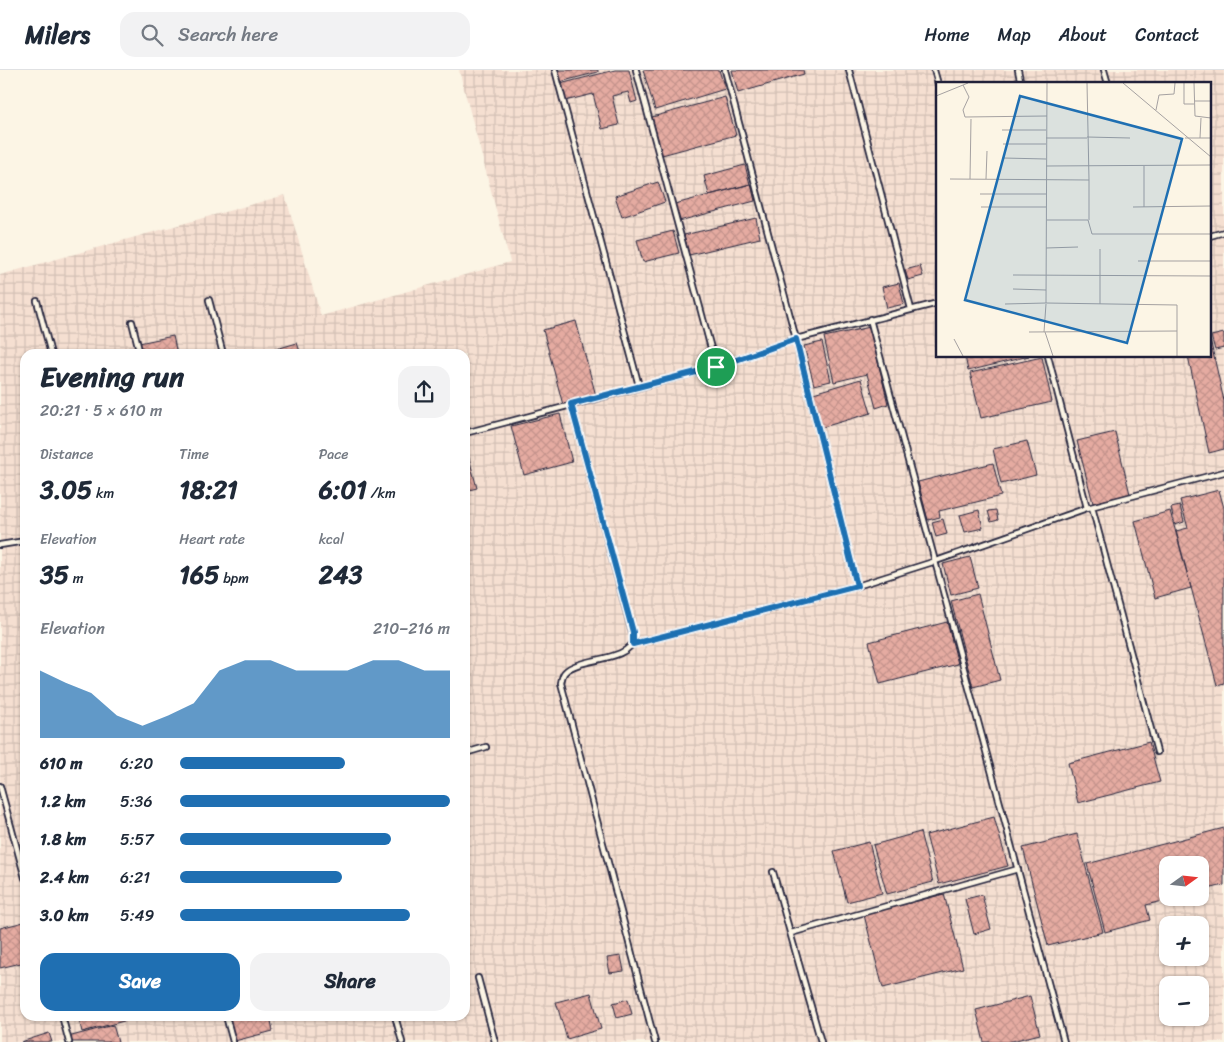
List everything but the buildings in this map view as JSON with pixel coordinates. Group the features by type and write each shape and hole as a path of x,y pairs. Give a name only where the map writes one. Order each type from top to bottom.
{"lane":[{"path":"556,70 639,386"},
{"path":"636,70 716,367"},
{"path":"725,70 796,339 857,586"},
{"path":"849,70 911,309"},
{"path":"209,300 222,349"},
{"path":"37,301 50,349"},
{"path":"470,432 716,367 796,339 936,303"},
{"path":"870,319 1064,1042"},
{"path":"132,322 139,349"},
{"path":"1049,358 1156,752"},
{"path":"571,404 633,632 633,644"},
{"path":"654,1042 561,683 562,676 569,669 624,652 633,644 857,586 1089,508 1224,472"},
{"path":"0,545 20,542"},
{"path":"470,751 486,747"},
{"path":"0,786 20,860"},
{"path":"791,933 1018,869"},
{"path":"773,872 821,1042"},
{"path":"478,978 495,1042"},
{"path":"63,1021 69,1042"},
{"path":"227,1021 233,1042"},
{"path":"396,1021 402,1042"}],"shaded area":[{"path":"459,70 1224,70 1224,1042 0,1042 0,275 285,195 321,316 510,262"}],"route":[{"path":"796,339 857,586 633,644 633,632 571,404 716,367 796,339"}]}
